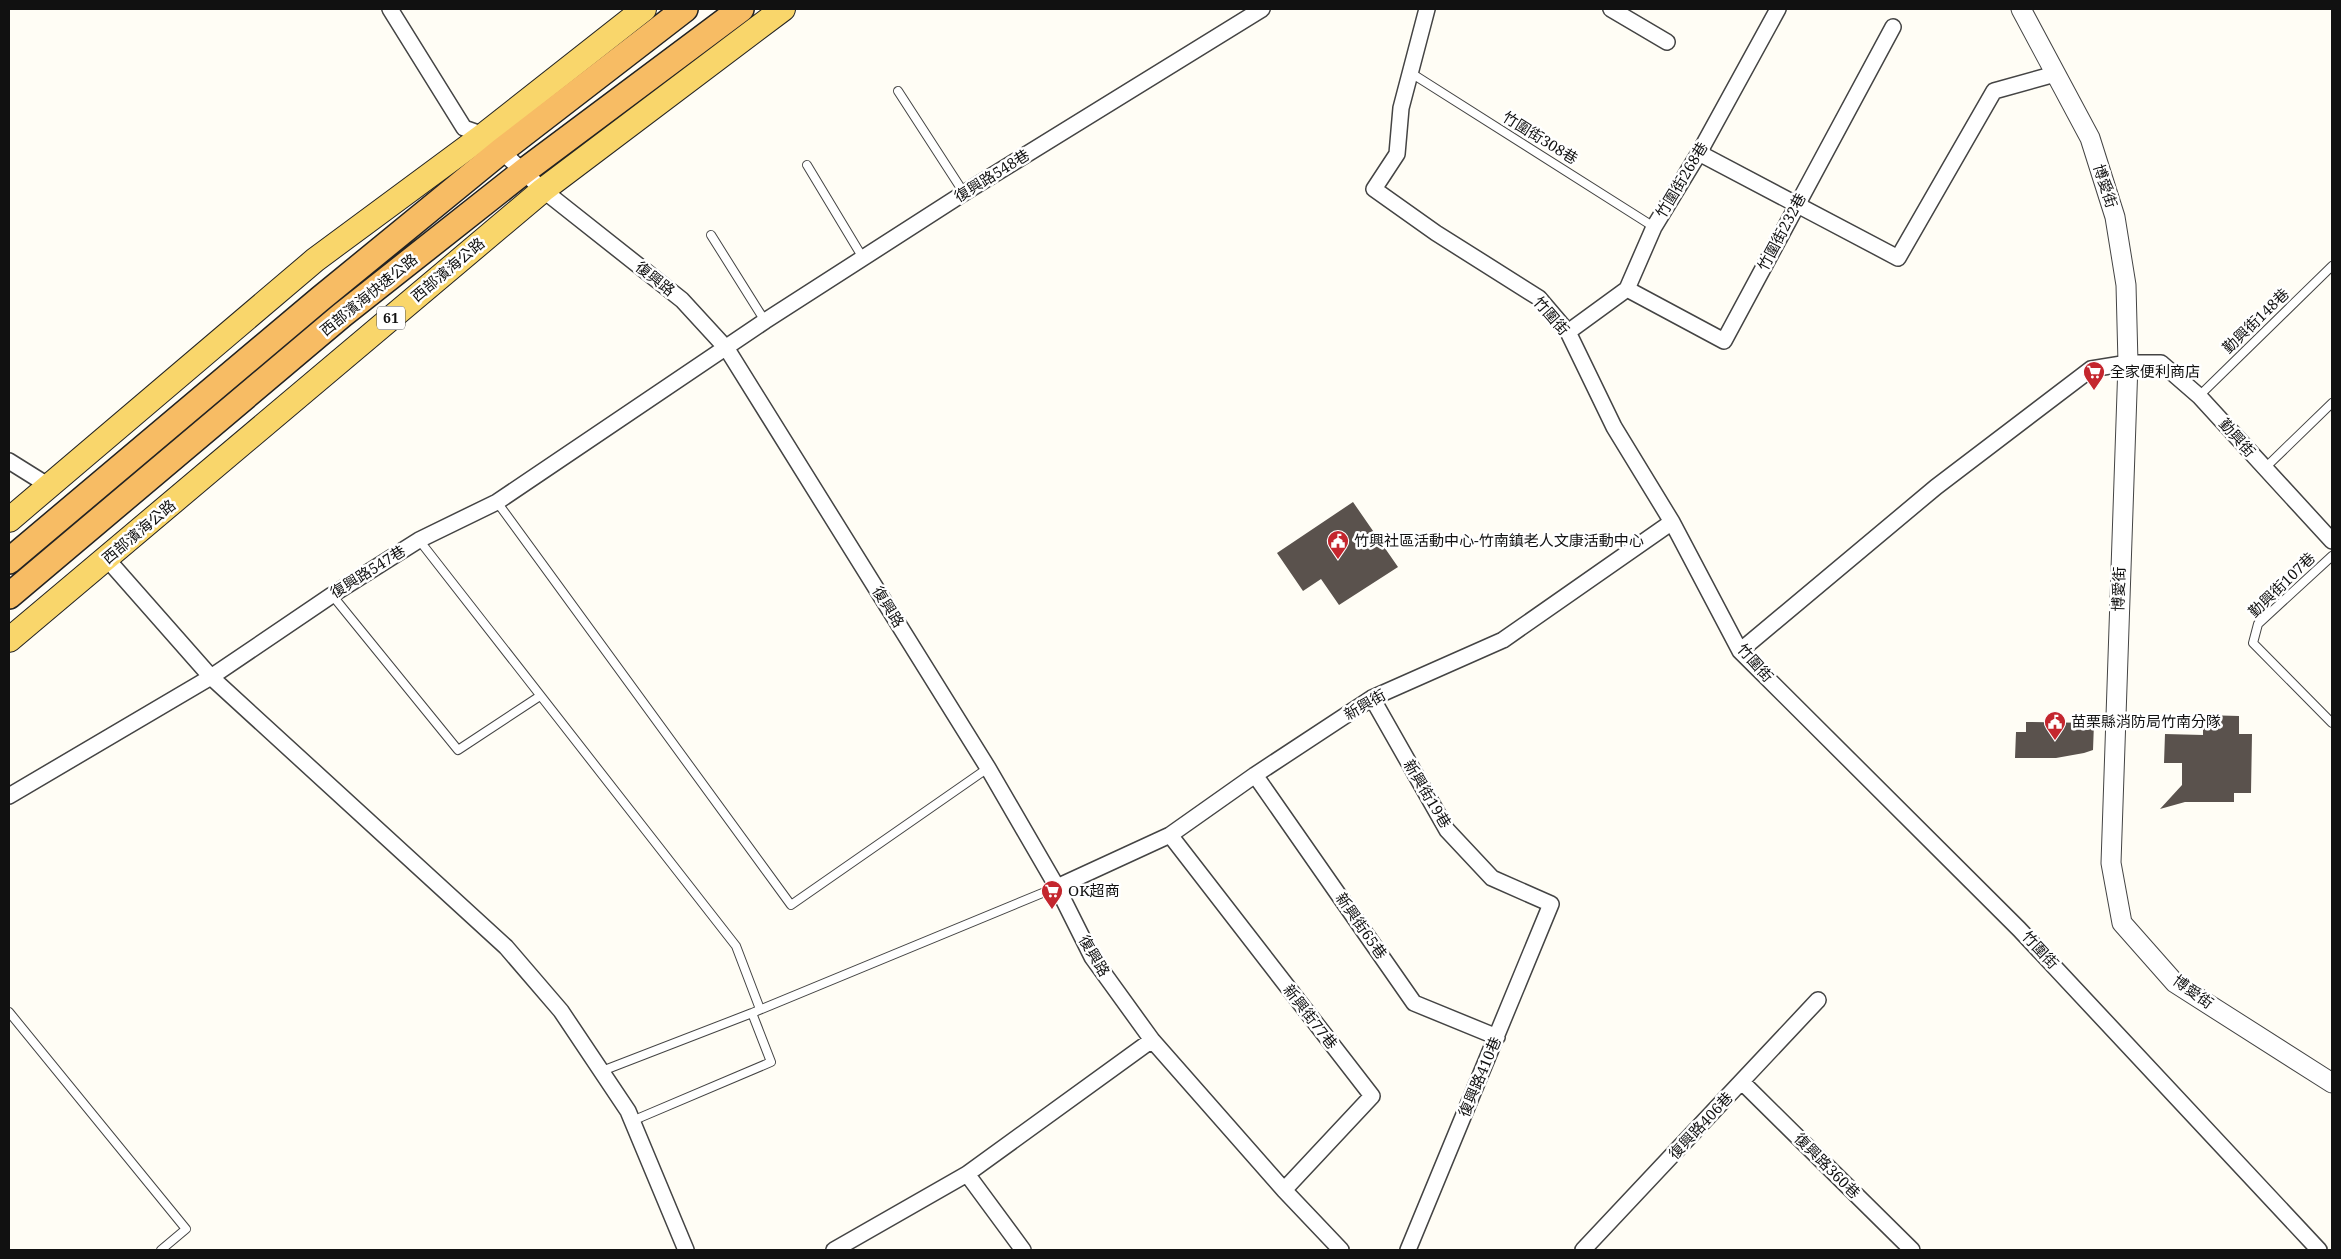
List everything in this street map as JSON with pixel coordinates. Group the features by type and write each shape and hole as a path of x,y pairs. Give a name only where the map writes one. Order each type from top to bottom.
{"highway":[{"name":"西部濱海快速公路","path":"9,561 320,299 492,143 685,9"},
{"name":"西部濱海快速公路","path":"9,596 342,315 523,172 741,9"}],"main road":[{"path":"9,520 315,260 492,143 644,9"},
{"name":"西部濱海公路","path":"9,640 108,559 543,190 783,9"}],"street":[{"name":"復興路","path":"390,9 464,128 492,143 543,190 682,300 727,348 988,768 1057,887 1092,957 1152,1040 1284,1190 1341,1250"},
{"name":"復興路548巷","path":"727,348 765,321 964,193 1262,9"},
{"name":"竹圍街","path":"1427,9 1400,108 1397,154 1374,189 1436,233 1539,298 1568,332 1614,427 1672,522 1740,651 2019,929 2319,1250"},
{"path":"1611,9 1667,42"},
{"name":"竹圍街268巷","path":"1628,289 1654,227 1699,153 1778,9"},
{"name":"博愛街","path":"2021,9 2054,74 2090,138 2115,217 2126,285 2128,364 2111,863 2122,923 2175,983 2332,1083"},
{"name":"竹圍街232巷","path":"1628,289 1724,341 1893,27"},
{"path":"1699,153 1898,258 1994,91 2054,74"},
{"path":"1568,332 1628,289"},
{"name":"復興路547巷","path":"9,796 211,676 332,595 419,540 497,502 727,348"},
{"name":"勤興街","path":"1740,651 1936,486 2091,369 2128,364 2161,363 2199,396 2332,542"},
{"path":"9,461 49,486"},
{"name":"新興街","path":"1057,887 1170,835 1255,775 1372,698 1503,640 1672,522"},
{"path":"108,559 211,676 506,947 560,1011 628,1111 686,1250"},
{"name":"新興街19巷","path":"1372,698 1447,830 1492,878 1550,904"},
{"name":"新興街65巷","path":"1255,775 1414,1003 1497,1037"},
{"name":"新興街77巷","path":"1170,835 1372,1096 1284,1190"},
{"name":"復興路410巷","path":"1408,1250 1550,904"},
{"name":"復興路406巷","path":"1583,1250 1818,1000"},
{"path":"834,1250 967,1174 1152,1040"},
{"name":"復興路360巷","path":"1742,1082 1912,1250"},
{"path":"967,1174 1023,1250"}],"lane":[{"name":"竹圍街308巷","path":"1411,73 1654,227"},
{"path":"898,91 964,193"},
{"path":"807,165 863,258"},
{"path":"711,235 765,321"},
{"name":"勤興街148巷","path":"2199,396 2332,266"},
{"path":"2265,468 2332,403"},
{"path":"497,502 791,905 988,768"},
{"path":"419,540 736,946 760,1009"},
{"name":"勤興街107巷","path":"2332,556 2258,624 2253,643 2332,723"},
{"path":"332,595 458,750 540,696"},
{"path":"602,1071 752,1013 1057,887"},
{"path":"9,1012 186,1229 161,1250"},
{"path":"632,1121 771,1062 752,1013"}],"building":[{"name":"竹興社區活動中心-竹南鎮老人文康活動中心","path":"1353,502 1398,567 1339,605 1321,579 1303,591 1277,553"},
{"path":"2203,715 2239,716 2239,734 2252,734 2251,793 2234,793 2234,802 2185,802 2160,809 2182,785 2182,763 2164,763 2165,734 2203,735"},
{"name":"苗栗縣消防局竹南分隊","path":"2026,722 2094,723 2093,750 2056,758 2015,758 2016,732 2026,732"}],"place":[{"name":"全家便利商店","path":"2094,391"},
{"name":"竹興社區活動中心-竹南鎮老人文康活動中心","path":"1338,560"},
{"name":"苗栗縣消防局竹南分隊","path":"2055,741"},
{"name":"OK超商","path":"1052,910"}]}
